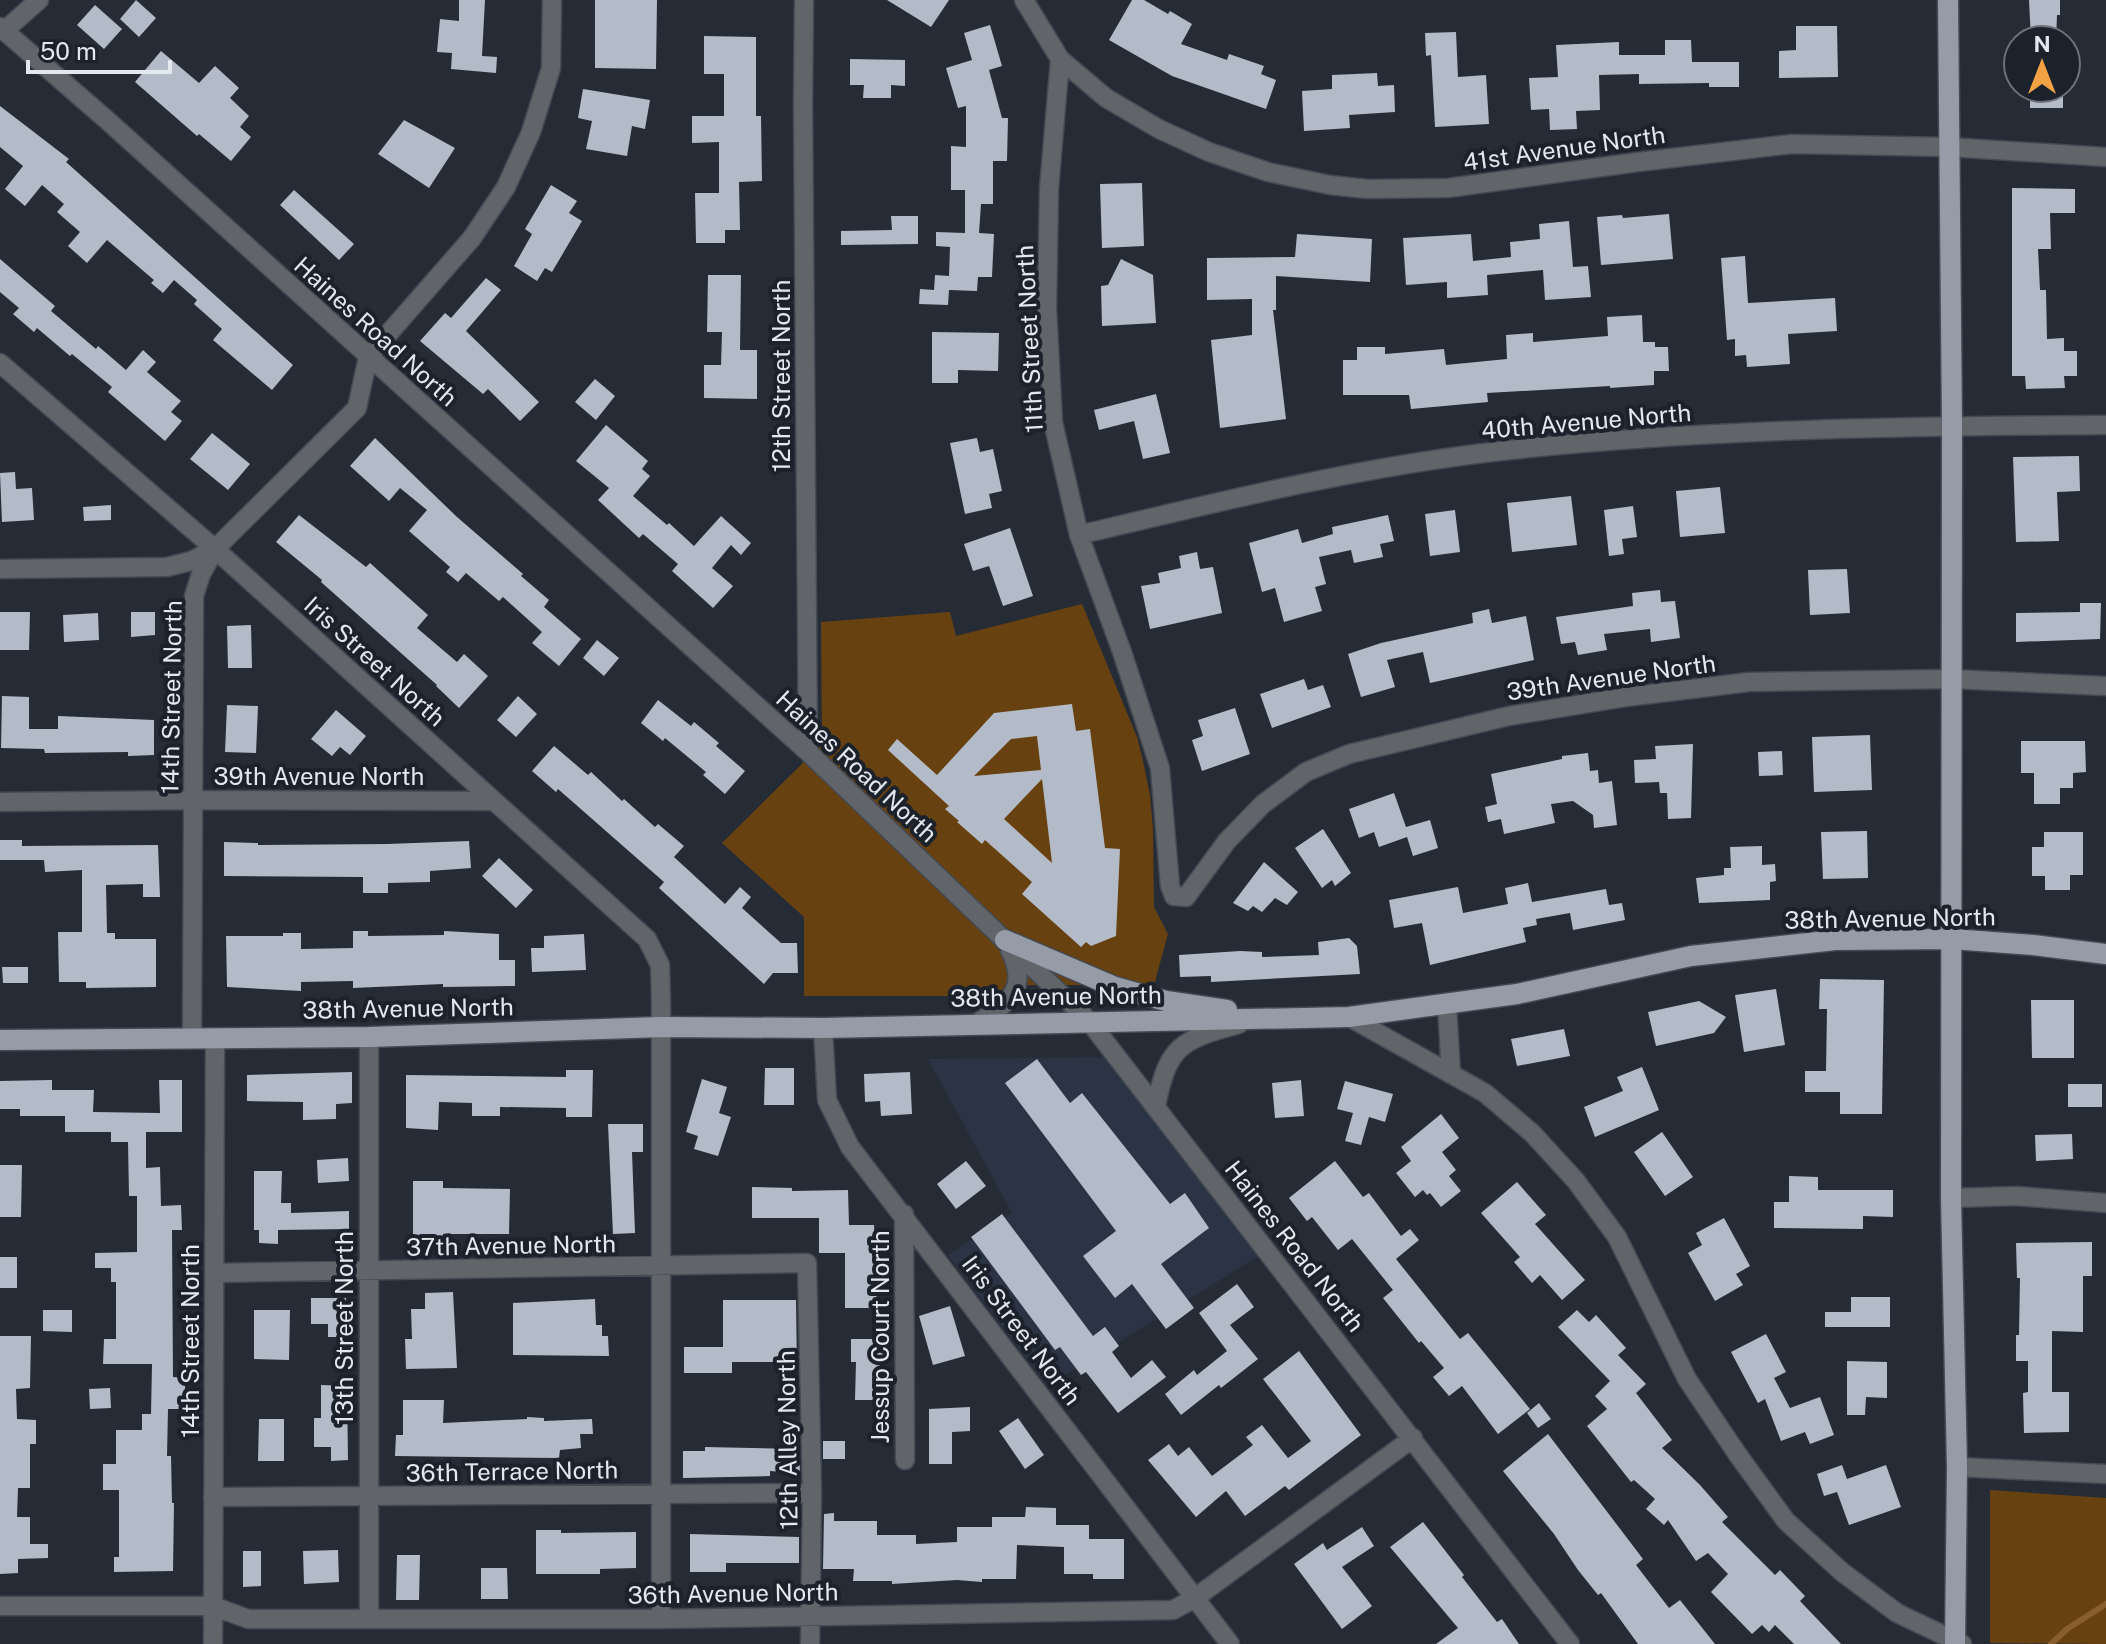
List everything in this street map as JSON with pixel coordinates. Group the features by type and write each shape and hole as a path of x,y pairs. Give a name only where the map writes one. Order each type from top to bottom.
{"main road":[{"path":"1948,0 1952,426 1951,1198 1957,1643"},
{"name":"38th Avenue North","path":"0,1040 369,1037 661,1027 823,1028 1349,1017 1517,994 1691,956 1835,940 1952,939 2106,954"},
{"path":"1005,940 1115,987 1166,1001 1237,1011 1253,1020"}],"street":[{"path":"2,29 39,0"},
{"name":"14th Street North","path":"192,1038 194,596 201,574 215,549 357,408 368,357 472,238 506,187 531,132 551,68 552,0"},
{"name":"12th Street North","path":"804,0 808,752"},
{"path":"1024,0 1060,59"},
{"name":"Haines Road North","path":"2,29 808,752 1089,1021 1570,1644"},
{"name":"41st Avenue North","path":"1060,59 1106,98 1159,129 1209,152 1268,172 1355,188 1448,188 1792,144 1948,147 2106,157"},
{"name":"11th Street North","path":"1060,59 1049,189 1047,308 1053,422 1079,535 1160,768 1170,886 1174,896 1186,897"},
{"name":"Iris Street North","path":"0,363 215,549 647,939 660,965 661,1027"},
{"name":"40th Avenue North","path":"1079,535 1256,493 1498,451 1670,435 1807,428 2106,425"},
{"path":"0,569 167,567 191,561 215,549"},
{"name":"39th Avenue North","path":"1186,897 1227,841 1263,804 1306,772 1349,754 1509,716 1626,697 1749,682 1950,679 2106,686"},
{"name":"39th Avenue North","path":"0,802 494,801"},
{"path":"976,1024 1011,999 1018,983 1018,967 1005,940"},
{"path":"1447,1005 1451,1074"},
{"path":"1349,1017 1485,1093 1520,1123 1576,1181 1617,1237 1687,1379 1786,1521 1842,1572 1897,1613 1957,1643"},
{"path":"1156,1106 1162,1074 1175,1051 1197,1035 1253,1020"},
{"path":"661,1027 661,1619"},
{"name":"Iris Street North","path":"823,1028 827,1100 850,1147 1230,1644"},
{"name":"13th Street North","path":"369,1037 369,1619"},
{"name":"14th Street North","path":"213,1644 215,1038"},
{"path":"1951,1198 2016,1196 2106,1203"},
{"name":"Jessup Court North","path":"904,1214 905,1460"},
{"name":"37th Avenue North","path":"215,1273 807,1263"},
{"name":"12th Alley North","path":"807,1263 812,1617"},
{"name":"36th Avenue North","path":"0,1606 213,1606 248,1619 661,1619 1173,1610 1195,1598 1413,1438"},
{"path":"1957,1467 2106,1474"},
{"name":"36th Terrace North","path":"213,1497 812,1493"},
{"path":"810,1644 812,1617"}],"shaded area":[{"path":"1082,604 1137,737 1150,795 1154,907 1168,934 1154,985 1005,985 1000,995 979,996 804,996 804,917 722,843 822,744 821,622 950,612 956,636"},
{"path":"1104,1057 1259,1256 1047,1386 948,1255 1012,1213 928,1059"},
{"path":"1990,1490 2106,1498 2106,1644 1990,1643"}],"building":[{"path":"136,0 156,18 139,37 120,19"},
{"path":"459,0 485,0 482,56 497,57 496,73 451,69 452,53 437,52 440,19 459,21"},
{"path":"595,0 657,0 656,69 595,68"},
{"path":"887,0 949,0 931,27"},
{"path":"1132,0 1144,0 1192,24 1181,44 1227,60 1229,54 1264,66 1261,74 1276,80 1266,109 1172,76 1109,40"},
{"path":"2029,0 2060,0 2057,24 2030,24"},
{"path":"95,5 122,29 104,49 77,25"},
{"path":"990,25 1002,66 989,70 1002,118 1008,118 1007,161 993,161 993,204 981,204 979,233 994,234 992,277 978,277 977,291 949,290 948,305 919,304 920,289 934,290 935,275 949,276 950,247 936,246 936,232 965,233 965,190 951,190 951,146 966,147 966,106 958,108 946,68 972,60 964,33"},
{"path":"1796,26 1837,26 1838,77 1779,78 1779,51 1796,50"},
{"path":"1456,32 1458,77 1486,75 1489,124 1435,127 1431,55 1426,56 1425,33"},
{"path":"704,36 756,37 756,116 761,116 762,181 739,182 740,230 725,230 725,243 696,243 695,193 719,193 719,142 692,143 692,116 724,116 724,74 704,74"},
{"path":"1665,40 1691,40 1692,62 1739,62 1739,87 1709,87 1709,83 1639,84 1639,74 1599,75 1600,110 1576,111 1577,129 1550,130 1549,109 1531,110 1529,78 1558,77 1556,45 1619,42 1619,55 1665,55"},
{"path":"161,51 199,83 215,66 239,88 230,98 249,116 240,127 251,137 231,161 135,82"},
{"path":"850,59 905,60 905,86 891,85 891,98 863,98 864,85 850,85"},
{"path":"1377,73 1378,86 1394,85 1395,112 1349,115 1350,128 1304,131 1302,91 1332,89 1332,75"},
{"path":"583,89 650,100 645,129 632,126 627,156 586,149 592,121 578,118"},
{"path":"2030,104 2063,104 2063,108 2030,108"},
{"path":"0,106 69,159 66,162 293,365 272,390 213,340 222,329 194,304 197,300 174,280 163,293 151,283 154,280 107,240 87,263 68,246 80,232 57,212 64,204 42,185 25,206 5,189 23,166 0,147"},
{"path":"404,120 455,148 429,188 378,154"},
{"path":"1142,183 1144,246 1102,248 1100,184"},
{"path":"551,185 577,201 569,213 582,221 552,272 545,268 537,281 514,266 532,234 525,229"},
{"path":"2012,188 2075,189 2075,213 2050,213 2051,249 2038,249 2040,290 2046,290 2047,339 2064,338 2064,351 2077,351 2077,376 2064,376 2065,388 2026,389 2025,376 2012,376"},
{"path":"294,190 354,244 339,260 280,205"},
{"path":"1669,214 1673,259 1601,265 1597,217"},
{"path":"891,216 918,216 918,244 841,245 841,231 892,230"},
{"path":"1569,221 1573,267 1588,266 1591,297 1545,300 1543,270 1487,275 1488,295 1447,298 1447,282 1406,285 1403,238 1471,234 1473,261 1511,257 1510,242 1540,239 1539,224"},
{"path":"1297,234 1372,239 1370,282 1276,276 1276,310 1273,310 1286,419 1220,428 1211,340 1252,335 1252,299 1207,300 1207,258 1295,257"},
{"path":"1745,256 1748,303 1835,298 1837,331 1788,334 1790,364 1747,367 1746,355 1735,356 1735,339 1727,340 1721,258"},
{"path":"0,259 55,306 51,311 126,370 143,350 156,362 147,372 181,401 171,412 182,421 165,441 108,392 112,387 37,328 34,332 13,314 19,308 0,292"},
{"path":"1121,259 1153,275 1156,323 1102,326 1101,286 1108,285"},
{"path":"708,275 741,275 740,350 757,350 757,399 704,398 704,365 721,365 722,332 707,332"},
{"path":"486,278 501,290 466,331 539,402 520,421 488,389 483,394 420,341 445,313 451,318"},
{"path":"1642,315 1643,342 1655,342 1655,347 1668,347 1669,371 1654,371 1654,385 1487,393 1488,402 1411,409 1409,395 1343,395 1343,360 1357,360 1357,347 1385,347 1385,354 1444,349 1446,365 1507,359 1506,335 1533,333 1533,342 1608,336 1607,317"},
{"path":"932,332 999,333 998,371 958,370 958,383 932,383"},
{"path":"595,379 615,396 596,420 575,402"},
{"path":"1156,394 1170,453 1143,459 1134,421 1099,430 1094,410"},
{"path":"606,425 648,461 642,469 650,476 633,496 667,525 669,523 694,546 721,516 751,543 741,555 731,545 712,568 733,586 713,608 672,571 678,564 643,534 639,538 598,500 609,488 576,461"},
{"path":"212,433 250,464 228,490 190,459"},
{"path":"375,438 457,517 523,574 521,576 549,600 544,607 581,639 559,666 532,643 542,632 503,597 499,601 466,573 458,582 446,572 450,567 409,531 427,510 400,488 389,501 350,466"},
{"path":"977,438 980,452 993,449 1002,491 989,494 992,508 965,514 950,443"},
{"path":"2079,456 2080,491 2057,492 2059,541 2016,542 2013,457"},
{"path":"15,472 16,489 32,488 34,520 2,522 0,473"},
{"path":"1720,487 1725,533 1680,537 1676,491"},
{"path":"1571,496 1577,545 1512,552 1507,503"},
{"path":"111,505 111,520 84,521 83,507"},
{"path":"1633,506 1637,537 1622,539 1624,554 1609,556 1604,510"},
{"path":"1455,510 1460,552 1430,556 1425,514"},
{"path":"299,515 366,567 370,563 428,615 417,628 457,662 464,654 488,676 459,708 322,580 276,542"},
{"path":"1388,515 1394,541 1380,544 1383,557 1354,563 1351,550 1319,557 1326,584 1315,587 1322,611 1284,622 1275,588 1262,592 1249,543 1298,529 1302,543 1333,534 1332,527"},
{"path":"1010,528 1033,596 1003,606 989,566 973,571 964,544"},
{"path":"1197,552 1200,569 1213,567 1222,613 1150,629 1141,586 1160,583 1158,573 1181,568 1179,556"},
{"path":"1847,569 1850,613 1810,615 1808,570"},
{"path":"1660,590 1661,602 1675,601 1680,638 1651,642 1650,629 1604,634 1607,650 1578,655 1575,642 1561,644 1556,617 1633,606 1632,593"},
{"path":"2080,603 2101,603 2100,639 2016,642 2016,613 2080,612"},
{"path":"1489,609 1492,623 1526,616 1534,660 1430,683 1423,652 1387,660 1395,687 1361,697 1348,654 1381,643 1473,623 1472,613"},
{"path":"0,612 30,612 29,650 0,650"},
{"path":"131,612 155,612 155,635 131,637"},
{"path":"98,613 99,640 64,642 63,615"},
{"path":"251,625 252,668 228,668 227,626"},
{"path":"597,640 619,658 604,676 583,658"},
{"path":"1304,679 1308,690 1323,685 1331,707 1272,728 1260,694"},
{"path":"2,696 29,697 29,729 58,729 58,716 154,720 154,755 128,756 128,752 45,753 44,749 1,748"},
{"path":"518,696 537,714 516,737 497,720"},
{"path":"658,700 691,726 694,722 745,771 725,794 703,775 706,772 665,738 663,741 641,723"},
{"path":"1072,704 1076,731 1090,729 1105,848 1120,849 1116,936 1091,946 1086,942 1081,947 1022,894 1032,882 985,840 982,844 957,822 945,809 949,806 888,750 897,739 937,775 994,713","holes":["1037,736 1041,770 974,776 1011,739","1042,779 1052,863 1004,819"]},
{"path":"227,705 258,706 256,753 225,752"},
{"path":"1235,708 1250,754 1202,771 1192,740 1203,736 1198,720"},
{"path":"336,710 366,736 350,755 340,747 332,756 311,739"},
{"path":"1870,735 1872,790 1814,792 1812,737"},
{"path":"2021,741 2085,741 2086,772 2073,773 2073,788 2060,788 2060,804 2034,804 2034,773 2021,773"},
{"path":"1693,744 1691,818 1668,819 1667,793 1660,793 1659,782 1635,783 1634,760 1656,759 1655,746"},
{"path":"554,746 588,775 591,772 655,827 658,824 684,846 674,857 725,904 740,887 751,897 742,908 781,943 797,943 798,973 773,973 764,984 659,888 664,882 558,789 556,792 532,771"},
{"path":"1782,751 1783,775 1759,776 1758,752"},
{"path":"1588,753 1590,771 1598,770 1599,783 1612,781 1617,825 1594,828 1593,815 1573,801 1551,804 1555,823 1504,834 1501,819 1488,822 1485,807 1497,804 1491,774 1562,759 1562,756"},
{"path":"1394,793 1406,827 1430,820 1438,848 1413,856 1407,837 1379,847 1374,832 1359,838 1349,809"},
{"path":"1323,829 1351,873 1335,886 1332,880 1322,888 1295,848"},
{"path":"1867,831 1868,878 1823,879 1821,832"},
{"path":"2044,832 2083,832 2083,875 2070,875 2070,890 2045,890 2045,876 2032,876 2032,847 2044,847"},
{"path":"0,840 22,840 22,846 158,845 160,897 143,897 143,884 106,885 107,933 115,933 115,939 156,939 156,987 86,988 86,982 59,982 58,932 82,932 82,870 45,872 44,860 0,860"},
{"path":"469,841 471,868 430,871 430,882 388,883 388,893 363,893 363,877 224,876 224,842 258,845"},
{"path":"1762,846 1762,865 1775,864 1776,881 1770,882 1770,900 1699,903 1696,878 1724,875 1724,868 1731,868 1730,847"},
{"path":"499,858 533,890 516,908 482,876"},
{"path":"1264,862 1298,892 1287,905 1275,898 1262,912 1253,906 1248,911 1233,903"},
{"path":"1528,883 1532,902 1606,889 1609,905 1622,903 1625,920 1573,930 1570,913 1536,919 1537,925 1523,928 1526,942 1430,965 1422,923 1394,928 1389,900 1458,887 1463,913 1508,904 1505,888"},
{"path":"353,931 368,931 368,936 444,935 444,931 499,934 499,960 515,960 515,986 443,987 443,984 353,988 353,981 301,982 301,991 227,987 226,936 301,933 301,949 353,948"},
{"path":"584,934 586,970 532,972 531,948 544,948 544,936"},
{"path":"1349,938 1357,946 1360,974 1211,982 1211,976 1180,977 1179,955 1240,951 1262,952 1262,957 1319,955 1318,942"},
{"path":"2,967 28,967 28,983 3,983"},
{"path":"1820,979 1884,980 1882,1114 1840,1114 1840,1092 1805,1092 1805,1071 1826,1071 1827,1009 1819,1009"},
{"path":"1776,989 1785,1045 1744,1052 1735,995"},
{"path":"2031,1000 2074,1000 2074,1058 2032,1058"},
{"path":"1699,1001 1726,1017 1714,1033 1656,1046 1648,1012"},
{"path":"1564,1029 1570,1056 1517,1066 1511,1039"},
{"path":"1037,1059 1070,1103 1082,1093 1170,1204 1185,1193 1209,1228 1161,1264 1194,1308 1166,1329 1132,1284 1115,1298 1083,1256 1116,1231 1005,1083"},
{"path":"1642,1067 1659,1110 1595,1137 1584,1107 1623,1091 1617,1077"},
{"path":"765,1068 794,1068 794,1105 764,1105"},
{"path":"566,1070 593,1070 592,1117 566,1117 566,1108 500,1107 500,1116 472,1116 472,1103 439,1102 438,1130 406,1128 406,1075 566,1077"},
{"path":"352,1072 352,1103 336,1104 336,1119 303,1120 303,1102 247,1101 247,1075"},
{"path":"910,1072 912,1114 881,1116 880,1101 865,1102 864,1074"},
{"path":"702,1079 727,1087 719,1113 731,1117 718,1156 694,1149 698,1136 686,1132"},
{"path":"52,1080 52,1090 94,1090 93,1112 160,1113 159,1080 182,1080 182,1132 146,1132 146,1168 160,1167 161,1206 181,1205 182,1230 172,1230 173,1377 185,1378 185,1409 168,1409 167,1456 171,1456 174,1503 173,1571 114,1572 114,1557 119,1557 119,1490 103,1490 103,1464 116,1464 116,1430 142,1430 142,1414 151,1414 152,1364 103,1364 104,1339 116,1339 116,1282 111,1282 111,1268 95,1268 95,1253 137,1252 137,1196 129,1196 128,1142 111,1142 111,1132 65,1132 65,1116 20,1116 20,1109 0,1109 0,1081"},
{"path":"1301,1080 1304,1116 1275,1118 1272,1083"},
{"path":"1345,1081 1393,1094 1385,1122 1369,1117 1361,1145 1345,1141 1353,1113 1337,1109"},
{"path":"2068,1084 2102,1084 2102,1107 2068,1107"},
{"path":"1441,1114 1459,1138 1442,1152 1456,1170 1449,1176 1461,1191 1441,1207 1430,1193 1427,1195 1423,1190 1415,1197 1396,1173 1411,1161 1401,1147"},
{"path":"608,1124 643,1124 643,1152 632,1152 635,1233 613,1234"},
{"path":"1662,1132 1693,1177 1665,1196 1634,1152"},
{"path":"2072,1134 2073,1159 2036,1161 2035,1135"},
{"path":"348,1158 349,1181 318,1183 317,1160"},
{"path":"966,1161 986,1186 956,1209 937,1184"},
{"path":"1335,1161 1363,1197 1369,1193 1401,1236 1410,1229 1419,1240 1396,1259 1460,1339 1468,1333 1530,1409 1498,1434 1462,1386 1449,1396 1433,1377 1444,1368 1421,1341 1419,1343 1383,1298 1393,1290 1352,1239 1338,1250 1312,1217 1307,1221 1289,1198"},
{"path":"0,1165 22,1165 21,1217 0,1217"},
{"path":"254,1171 282,1171 281,1203 291,1203 291,1213 349,1211 349,1229 278,1230 278,1244 259,1243 259,1230 254,1230"},
{"path":"1789,1176 1818,1177 1818,1190 1893,1190 1893,1217 1863,1216 1863,1229 1774,1228 1774,1202 1789,1202"},
{"path":"413,1181 443,1181 443,1188 510,1189 509,1234 443,1234 443,1238 413,1238"},
{"path":"1517,1182 1546,1215 1535,1224 1585,1280 1562,1300 1540,1275 1532,1283 1514,1262 1520,1257 1481,1213"},
{"path":"752,1187 792,1188 792,1191 848,1190 849,1225 874,1225 877,1308 845,1308 845,1253 819,1253 819,1218 752,1218"},
{"path":"1002,1214 1093,1336 1105,1327 1119,1346 1112,1352 1131,1378 1152,1360 1166,1377 1118,1413 1086,1372 1081,1375 1060,1347 1055,1350 971,1237"},
{"path":"1724,1218 1750,1266 1736,1274 1743,1285 1715,1301 1688,1253 1702,1245 1696,1233"},
{"path":"2092,1242 2092,1276 2083,1276 2083,1332 2052,1331 2052,1392 2069,1392 2069,1432 2024,1433 2023,1393 2028,1392 2028,1361 2016,1361 2020,1278 2017,1278 2016,1243"},
{"path":"0,1257 17,1257 17,1288 0,1288"},
{"path":"1237,1284 1254,1307 1230,1325 1258,1359 1181,1415 1165,1394 1194,1370 1197,1375 1227,1351 1199,1313"},
{"path":"453,1292 457,1368 406,1369 405,1339 412,1339 411,1309 425,1309 425,1293"},
{"path":"1851,1297 1890,1297 1890,1327 1825,1327 1825,1312 1851,1312"},
{"path":"311,1298 346,1298 346,1337 328,1337 328,1324 311,1324"},
{"path":"595,1299 596,1325 602,1325 602,1336 608,1336 609,1356 513,1355 513,1303"},
{"path":"723,1300 796,1300 797,1371 778,1371 778,1362 732,1362 732,1373 684,1373 684,1347 723,1347"},
{"path":"950,1306 965,1356 933,1365 919,1316"},
{"path":"43,1310 72,1310 72,1332 43,1331"},
{"path":"254,1310 290,1310 289,1360 254,1359"},
{"path":"1577,1310 1589,1322 1596,1315 1626,1348 1618,1355 1646,1384 1636,1393 1672,1440 1662,1448 1728,1517 1722,1522 1775,1575 1780,1570 1805,1596 1800,1601 1841,1644 1794,1644 1775,1625 1769,1632 1762,1625 1752,1634 1711,1592 1728,1574 1708,1553 1696,1561 1668,1520 1664,1525 1646,1509 1655,1499 1634,1480 1631,1482 1587,1426 1607,1409 1595,1396 1610,1381 1558,1327"},
{"path":"1766,1334 1786,1372 1774,1378 1790,1408 1820,1397 1834,1435 1810,1444 1805,1432 1781,1441 1765,1399 1758,1403 1731,1352"},
{"path":"0,1336 31,1336 30,1388 16,1389 17,1419 36,1420 36,1444 30,1444 30,1488 18,1488 17,1517 30,1517 30,1544 48,1544 48,1558 18,1559 18,1573 0,1574"},
{"path":"851,1339 884,1339 884,1362 880,1362 880,1400 855,1400 856,1362 851,1362"},
{"path":"1299,1351 1361,1435 1289,1490 1285,1486 1245,1516 1226,1491 1196,1517 1148,1460 1169,1444 1178,1456 1189,1447 1212,1476 1253,1445 1246,1437 1262,1425 1288,1458 1311,1441 1263,1379"},
{"path":"1847,1361 1887,1362 1887,1398 1866,1397 1865,1415 1847,1415"},
{"path":"321,1385 347,1386 348,1460 331,1461 331,1447 314,1447 314,1418 321,1418"},
{"path":"110,1388 111,1408 90,1409 89,1389"},
{"path":"403,1400 444,1400 443,1423 527,1417 544,1418 544,1421 592,1419 593,1434 580,1434 581,1448 560,1450 559,1458 395,1456 396,1435 403,1435"},
{"path":"1539,1403 1551,1419 1538,1428 1527,1413"},
{"path":"970,1407 970,1431 952,1432 952,1464 929,1464 929,1409"},
{"path":"1018,1418 1044,1455 1025,1469 999,1431"},
{"path":"259,1419 284,1419 284,1461 258,1461"},
{"path":"1548,1434 1643,1559 1636,1565 1669,1608 1680,1600 1715,1644 1638,1644 1601,1593 1598,1595 1578,1570 1554,1534 1503,1471"},
{"path":"823,1441 845,1441 845,1459 823,1459"},
{"path":"705,1447 799,1449 800,1473 770,1471 770,1476 683,1478 683,1451 705,1451"},
{"path":"1842,1465 1847,1479 1886,1465 1901,1507 1849,1525 1837,1492 1824,1496 1817,1474"},
{"path":"1026,1507 1056,1508 1056,1525 1089,1525 1089,1539 1124,1539 1124,1579 1093,1579 1093,1574 1064,1574 1064,1547 1017,1545 1016,1579 892,1584 892,1581 853,1581 854,1569 823,1569 824,1514 834,1513 834,1521 877,1521 877,1535 916,1535 916,1544 957,1542 957,1527 992,1527 992,1517 1025,1517"},
{"path":"1423,1522 1497,1622 1502,1619 1519,1644 1436,1644 1458,1628 1390,1547"},
{"path":"1362,1527 1374,1546 1342,1567 1372,1606 1342,1629 1294,1564 1323,1543 1327,1550"},
{"path":"536,1530 561,1530 561,1533 636,1532 636,1568 600,1569 600,1574 536,1574"},
{"path":"690,1534 799,1537 799,1563 726,1563 726,1572 690,1572"},
{"path":"338,1550 339,1582 304,1584 303,1551"},
{"path":"243,1551 261,1551 261,1586 243,1587"},
{"path":"397,1555 420,1555 419,1600 396,1600"},
{"path":"481,1568 507,1568 508,1599 481,1599"}],"waterway":[{"path":"2051,1644 2067,1629 2106,1604"}]}
